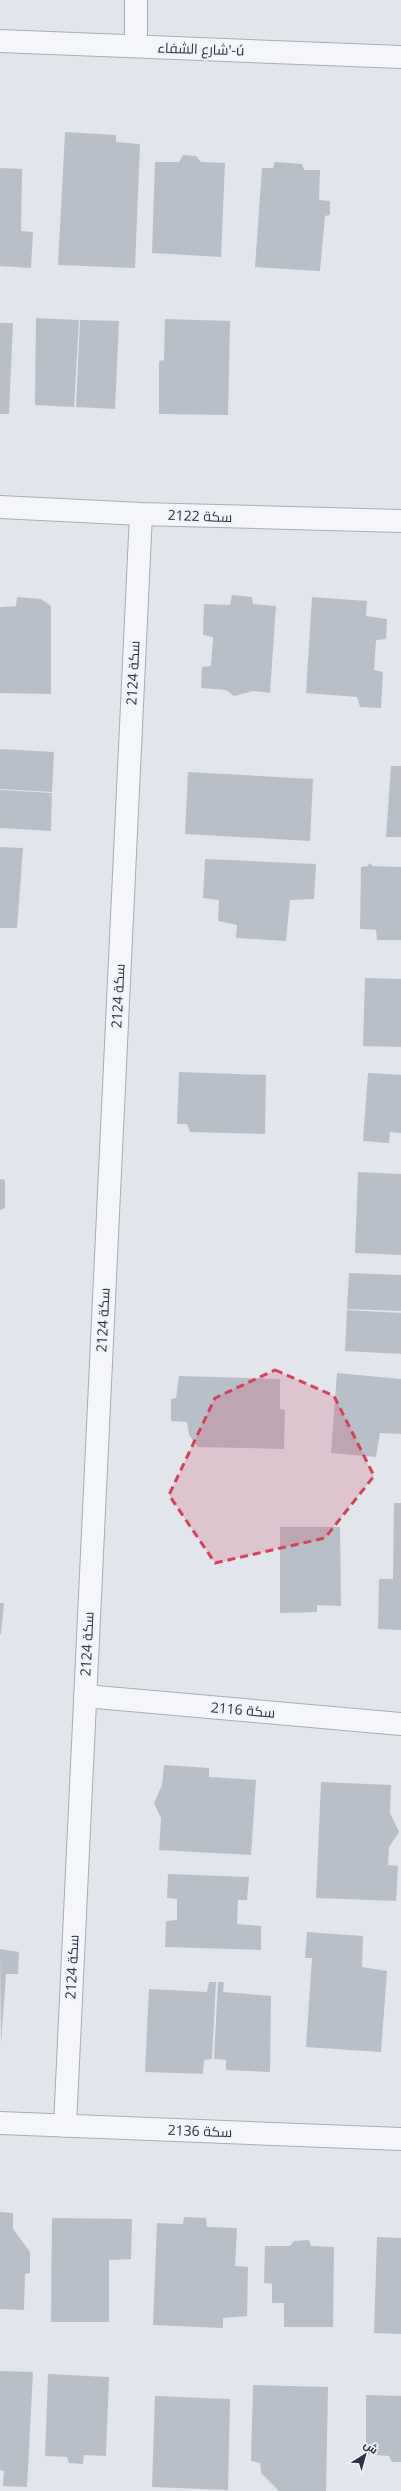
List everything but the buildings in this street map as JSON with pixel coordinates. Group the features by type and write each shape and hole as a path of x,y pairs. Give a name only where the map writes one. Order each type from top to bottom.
{"street":[{"path":"136,0 136,46"},
{"name":"شارع الشفاء'-ú","path":"0,41 401,57"},
{"name":"سكة 2122","path":"0,507 140,514 401,521"},
{"name":"سكة 2124","path":"65,2126 140,514"},
{"name":"سكة 2116","path":"85,1696 401,1724"},
{"name":"سكة 2136","path":"0,2123 401,2139"}],"highlighted area":[{"path":"275,1370 334,1396 374,1476 325,1538 215,1563 169,1495 215,1398"}]}
